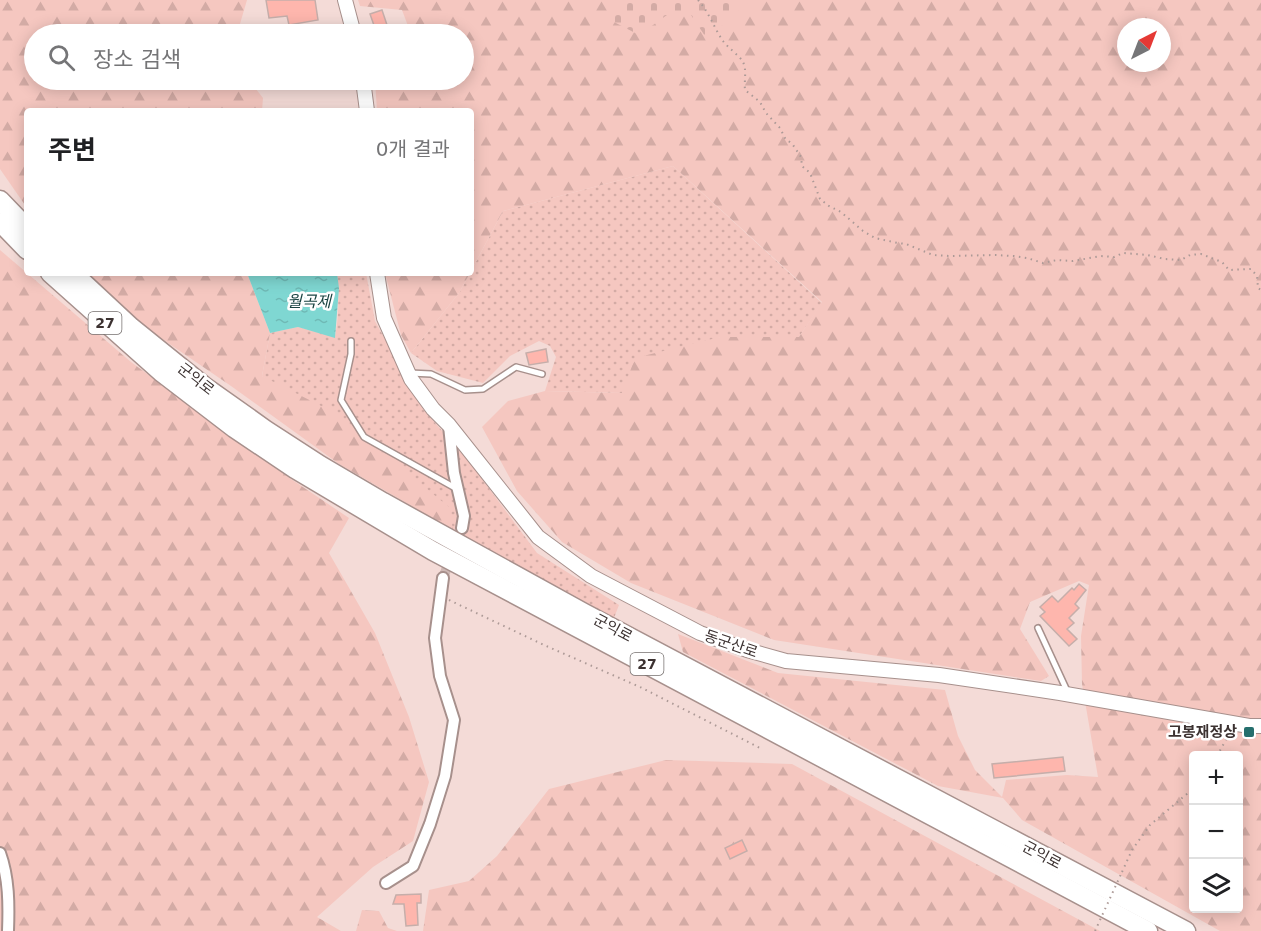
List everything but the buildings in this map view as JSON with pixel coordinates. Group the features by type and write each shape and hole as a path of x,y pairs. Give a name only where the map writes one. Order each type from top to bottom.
{"highway":[{"path":"0,200 24,225"},
{"path":"0,222 24,247"},
{"name":"군익로","path":"53,276 161,372 234,428 295,469 444,556 1148,931"},
{"name":"군익로","path":"76,276 131,327 204,386 266,430 338,476 584,613 1186,931"}],"street":[{"path":"345,0 351,24"},
{"path":"365,90 368,108"},
{"name":"동군산로","path":"377,276 384,318 411,379 538,537 591,576 700,633 786,661 939,675 1234,724 1261,726"},
{"path":"449,425 454,473 464,516 462,528"},
{"path":"386,883 413,866 445,777 454,720 440,676 435,638 443,578"},
{"path":"0,853 6,878 8,931"}],"lane":[{"path":"351,341 351,354 341,400 364,437 458,490"},
{"path":"409,373 432,374 465,390 483,389 516,366 542,374"},
{"path":"1038,628 1069,695"}],"path":[{"path":"698,0 723,42 742,60 745,71 745,90 760,102 785,138 793,145 801,157 802,166 810,173 820,199 875,238 906,243 933,255 1014,256 1043,263 1101,256 1114,257 1122,253 1181,260 1190,255 1201,254 1222,262 1229,270 1251,269 1257,276 1258,288 1261,290"},
{"path":"441,596 640,687 762,749"},
{"path":"1220,751 1234,724"},
{"path":"1095,931 1132,850 1150,825 1189,792"}],"green space":[{"path":"0,0 247,0 240,24 24,24 24,90 257,90 263,98 262,108 24,108 24,204 0,169"},
{"path":"358,0 1261,0 1261,931 1220,931 1022,820 1003,798 938,786 683,652 678,634 778,673 945,690 958,736 975,770 1002,797 1006,780 1067,775 1098,777 1082,684 1081,636 1089,585 1079,581 1030,602 1020,629 1049,676 1041,681 774,640 631,583 562,542 517,491 482,427 508,401 545,391 622,393 635,358 720,337 799,337 822,302 673,166 503,211 474,265 474,108 377,108 376,90 474,90 474,24 407,24 402,10 360,6"},
{"path":"618,0 751,0 707,39 691,15 667,15 639,35 614,22"},
{"path":"673,166 822,303 799,337 720,337 622,393 545,391 556,357 550,346 539,341 510,356 483,383 437,371 411,353 459,293 468,276 474,276 474,265 503,211"},
{"path":"0,250 24,271 24,276 30,276 131,362 291,479 349,518 329,553 375,633 409,717 429,782 413,841 373,867 317,917 341,931 0,931"},
{"path":"85,276 248,276 270,333 262,376 331,411 449,507 453,530 339,464 231,386 111,304"},
{"path":"337,276 367,276 375,321 423,409 470,463 537,553 619,605 614,618 453,530 262,376 270,333 298,327 335,337"},
{"path":"386,276 468,276 459,293 411,353 401,335"},
{"path":"666,760 792,764 1100,931 423,931 429,890 469,881 497,856 549,789"},
{"path":"362,910 379,911 388,928 397,931 356,931"}],"water":[{"name":"월곡제","path":"248,276 337,276 339,288 335,338 298,327 270,333"}],"tunnel":[{"path":"443,578 462,528"}],"place":[{"name":"고봉재정상","path":"1249,732"}]}
